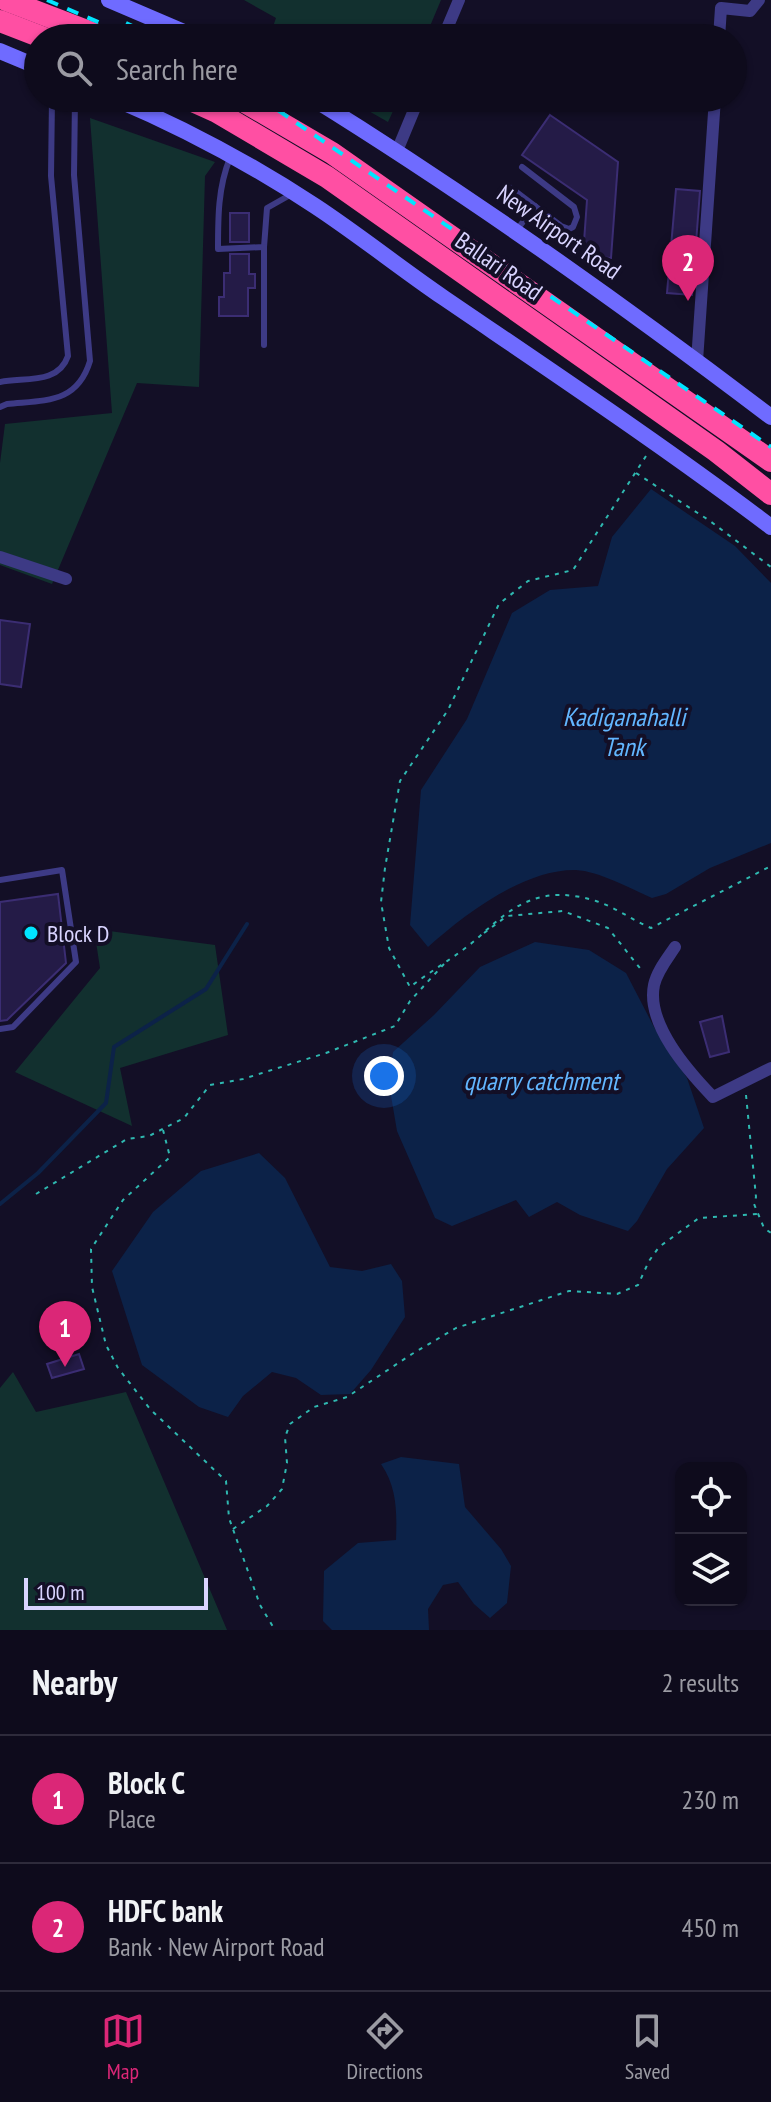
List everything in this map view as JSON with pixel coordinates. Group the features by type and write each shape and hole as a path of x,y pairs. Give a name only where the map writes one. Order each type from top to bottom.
{"highway":[{"path":"6,0 69,24"},
{"path":"0,21 24,30"},
{"name":"Ballari Road","path":"217,112 316,170 716,451 771,494"},
{"name":"Ballari Road","path":"262,112 332,153 420,213 771,461"}],"street":[{"path":"109,0 165,24"},
{"path":"449,24 459,0"},
{"path":"720,24 721,8 750,11 759,0"},
{"path":"0,51 24,61"},
{"path":"145,112 231,155 294,193 771,527"},
{"name":"New Airport Road","path":"334,112 516,231 636,315 771,417"},
{"path":"397,151 413,112"},
{"path":"697,361 714,112"},
{"path":"0,557 66,579"},
{"path":"675,947 658,972 653,1008 659,1024 692,1075 713,1097 771,1068"}],"lane":[{"path":"0,382 50,376 64,367 68,356 51,176 52,112"},
{"path":"0,407 67,394 82,380 90,361 74,175 75,112"},
{"path":"231,155 218,211 218,249 264,247"},
{"path":"511,188 566,229 573,227 577,217 574,207 522,167"},
{"path":"264,345 267,208 294,193"},
{"path":"516,231 535,206"},
{"path":"0,880 62,870 76,962 13,1027 0,1029"}],"path":[{"path":"654,985 608,928 563,911 507,916 410,987 395,961 385,933 381,902 400,781 448,710 499,604 528,581 573,570 655,443"},
{"path":"635,473 710,521 771,567"},
{"path":"36,1194 127,1139 149,1136 184,1118 210,1085 243,1079 326,1053 395,1026 410,1001 447,960 514,907 534,899 558,895 597,901 651,928 771,866"},
{"path":"744,1082 753,1149 754,1204 764,1228 771,1233"},
{"path":"162,1129 170,1157 123,1200 91,1249 92,1287 106,1345 118,1368 150,1409 226,1481 229,1518 260,1605 275,1630"},
{"path":"233,1529 267,1506 282,1489 287,1463 285,1437 290,1424 314,1407 347,1397 456,1328 569,1291 617,1294 638,1285 659,1247 699,1218 758,1214"}],"green space":[{"path":"244,0 441,0 431,24 274,24 276,18"},
{"path":"370,112 393,112 388,122"},
{"path":"90,118 215,162 205,176 199,387 137,383 52,584 0,565 0,463 5,424 112,413"},
{"path":"94,929 215,945 228,1035 120,1068 132,1126 15,1072 100,968"},
{"path":"13,1372 36,1412 126,1392 227,1630 0,1630 0,1388"}],"water":[{"name":"Kadiganahalli Tank","path":"651,489 735,546 771,583 771,843 710,868 666,894 652,898 585,871 556,872 536,877 477,908 428,947 410,925 421,790 467,719 512,613 550,590 598,586 612,537"},
{"name":"quarry catchment","path":"535,942 589,950 626,973 654,1027 687,1078 704,1128 667,1169 628,1231 580,1215 557,1202 529,1217 516,1200 452,1226 435,1218 397,1131 389,1084 393,1052 480,967"},
{"path":"259,1153 285,1178 330,1267 362,1271 391,1264 402,1281 405,1317 371,1370 350,1394 321,1395 296,1378 272,1372 243,1396 228,1417 199,1407 142,1365 112,1271 153,1212 201,1171"},
{"path":"401,1457 459,1464 465,1507 501,1549 511,1566 507,1603 490,1618 474,1604 458,1582 443,1585 428,1609 429,1630 332,1630 323,1621 324,1571 358,1543 396,1540 393,1491 381,1464"}],"building":[{"path":"550,115 618,162 611,258 583,256 587,200 522,155"},
{"path":"676,189 700,191 692,295 667,293"},
{"path":"230,213 249,213 249,242 230,242"},
{"path":"230,254 249,254 249,274 255,274 255,288 248,288 248,316 219,316 219,297 224,297 224,273 230,273"},
{"path":"0,620 30,624 21,687 0,684"},
{"name":"Block D","path":"58,894 66,963 7,1020 0,1021 0,902"},
{"path":"722,1016 729,1052 710,1057 700,1022"},
{"path":"79,1354 84,1369 52,1378 47,1364"}],"waterway":[{"path":"0,1204 38,1173 106,1103 114,1047 206,989 247,924"}],"railway":[{"path":"47,0 103,24"},
{"path":"280,112 771,447"}],"place":[{"name":"HDFC bank","path":"688,301"},
{"name":"Block D","path":"31,933"},
{"name":"Block C","path":"65,1367"}]}
